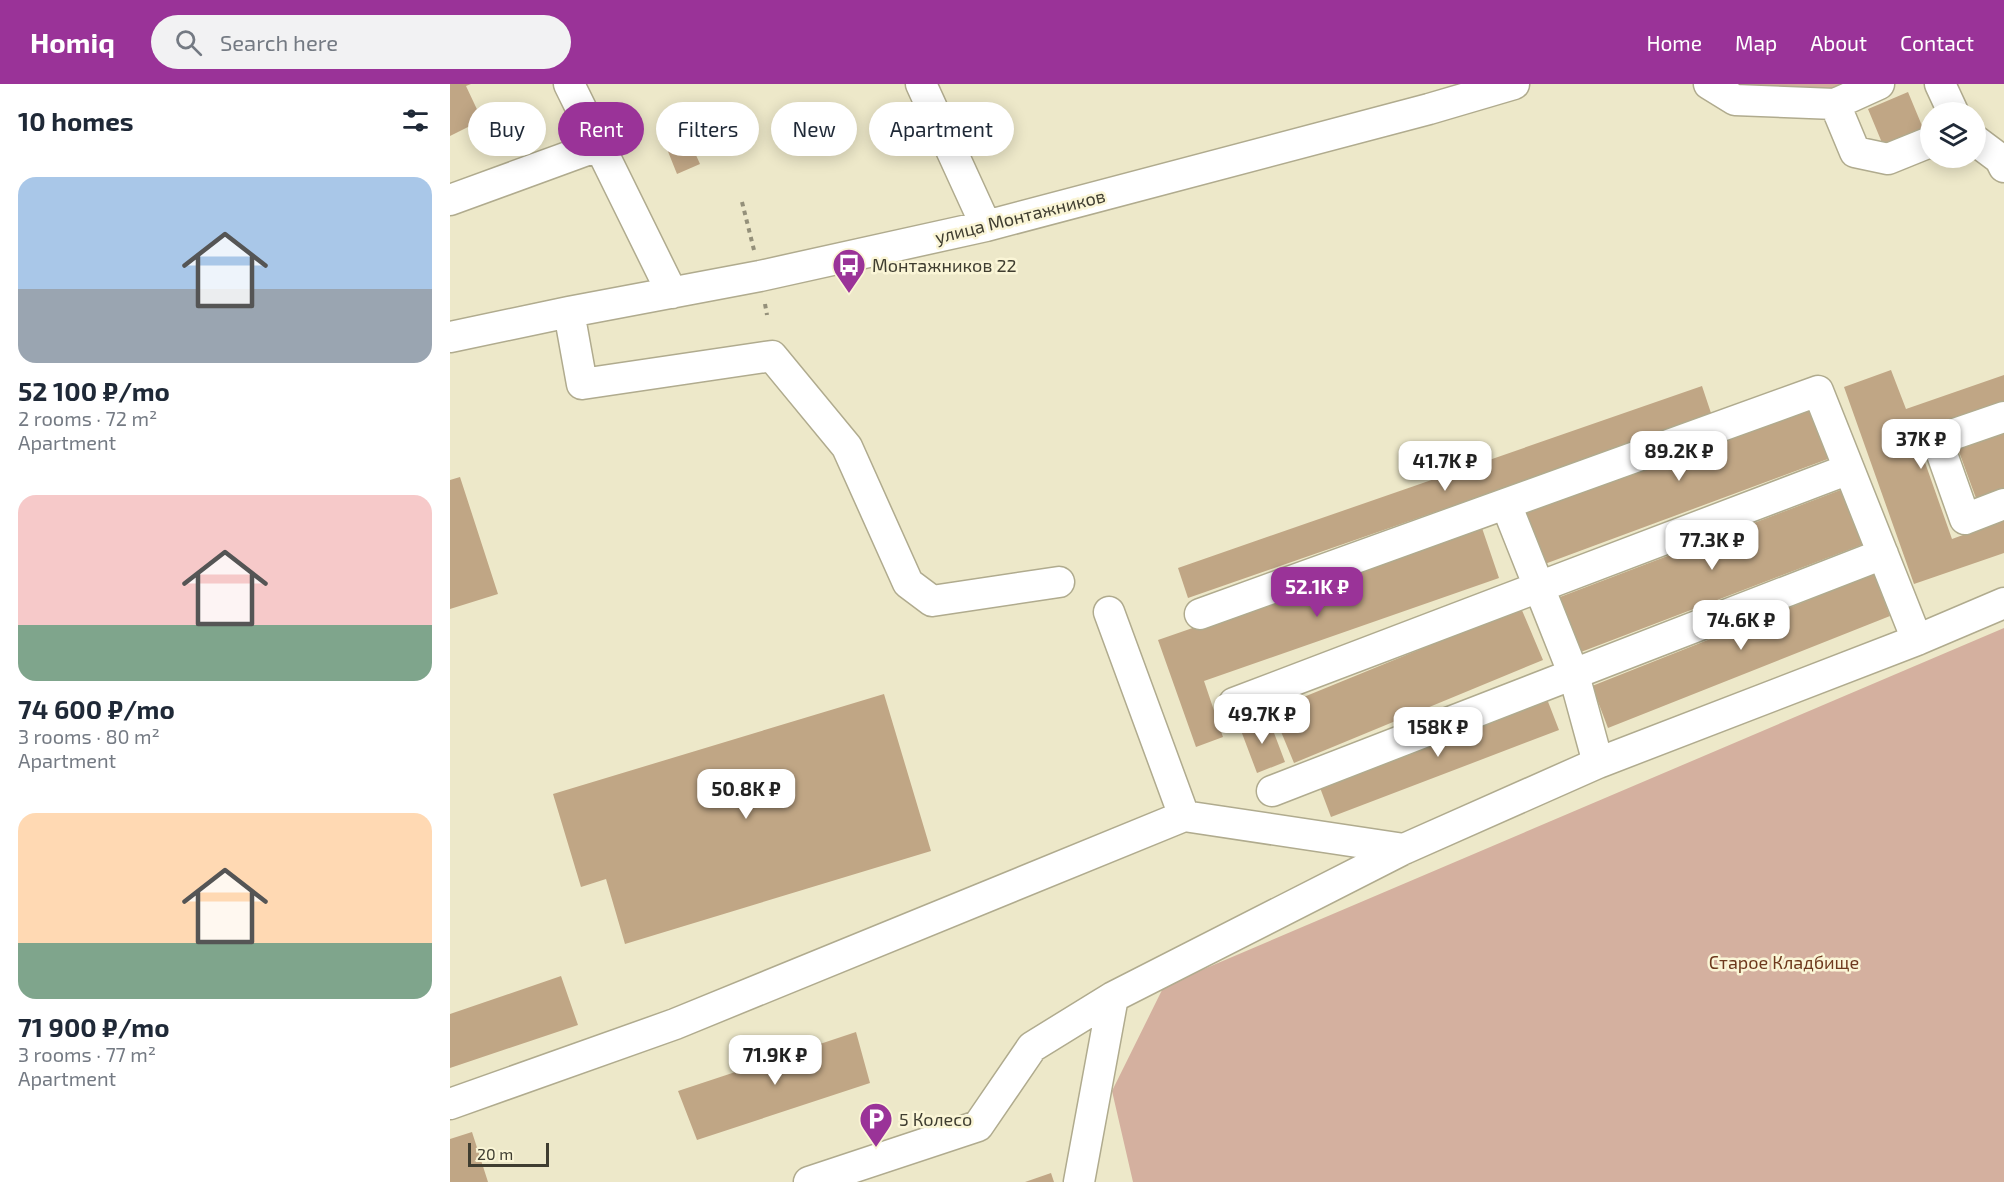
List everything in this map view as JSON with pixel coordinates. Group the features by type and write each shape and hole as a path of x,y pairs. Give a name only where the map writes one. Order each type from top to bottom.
{"street":[{"path":"569,84 577,102"},
{"path":"921,84 986,226"},
{"name":"улица Монтажников","path":"450,337 760,276 986,226 1429,110 1514,84"},
{"path":"1709,84 1735,100 1834,104 1879,84"},
{"path":"1940,84 1948,102"},
{"path":"1834,104 1855,152 1888,159 1920,146"},
{"path":"1986,148 2000,159 2004,167"},
{"path":"450,200 571,156"},
{"path":"603,156 672,293"},
{"path":"569,312 582,384 772,356 847,447 908,583 932,601 1059,582"},
{"path":"1200,614 1818,391 1917,640"},
{"path":"2004,417 1937,440 1965,519 2004,504"},
{"path":"1234,703 1849,469"},
{"path":"1506,504 1574,675 1598,763"},
{"path":"1272,791 1883,554"},
{"path":"809,1182 978,1126 1032,1047 1113,997 1404,849 1598,763 1917,640 2004,603"},
{"path":"1109,612 1184,816"},
{"path":"450,1104 675,1024 1184,816 1404,849"},
{"path":"1079,1182 1113,997"}],"green space":[{"path":"1843,84 1832,88 1744,85"},
{"name":"Старое Кладбище","path":"2004,628 2004,1182 1133,1182 1112,1091 1164,986"}],"building":[{"path":"450,84 471,84 466,86 474,102 468,102 468,127 450,136"},
{"path":"1908,92 1920,121 1920,135 1885,150 1868,109"},
{"path":"670,156 696,156 700,164 677,174"},
{"path":"1891,370 1906,409 2004,375 2004,405 1916,437 1952,539 2004,520 2004,553 1914,584 1844,387"},
{"path":"1702,386 1712,416 1188,598 1178,568"},
{"path":"1815,400 1836,456 1542,565 1521,509"},
{"path":"2004,432 2004,491 1977,501 1958,449"},
{"path":"460,477 498,594 450,609 450,480"},
{"path":"1843,489 1864,544 1581,652 1560,597"},
{"path":"1482,528 1499,578 1204,681 1223,737 1196,747 1158,640"},
{"path":"1874,574 1890,616 1608,728 1592,686"},
{"path":"1521,608 1543,660 1294,763 1272,710"},
{"path":"884,694 931,851 625,944 606,879 581,887 553,794"},
{"path":"1547,699 1559,730 1331,817 1319,785"},
{"path":"1268,717 1285,762 1257,773 1240,728"},
{"path":"561,976 578,1025 450,1068 450,1014"},
{"path":"856,1032 870,1083 697,1140 678,1091"},
{"path":"472,1132 488,1182 450,1182 450,1139"},
{"path":"1051,1173 1054,1182 1025,1182"}],"place":[{"name":"Монтажников 22","path":"849,294"},
{"name":"5 Колесо","path":"876,1148"}]}
